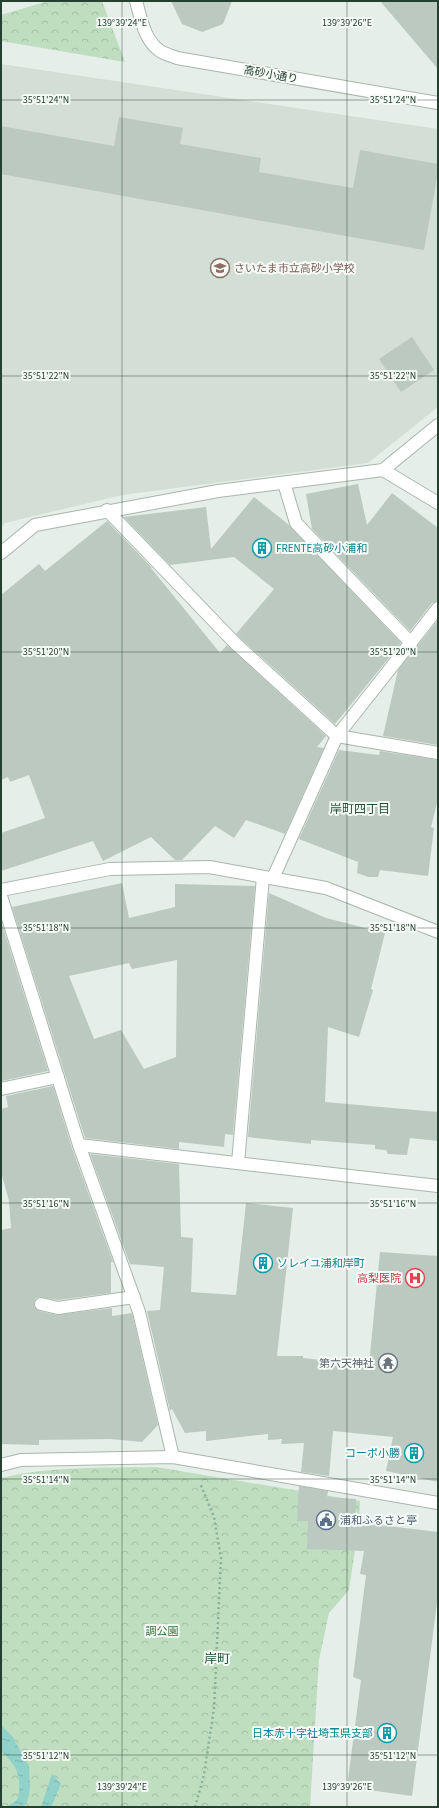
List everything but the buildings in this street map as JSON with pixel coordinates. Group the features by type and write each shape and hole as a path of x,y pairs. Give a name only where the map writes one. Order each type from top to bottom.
{"street":[{"name":"高砂小通り","path":"136,1 144,28 151,43 160,51 177,58 438,103"},
{"path":"1,553 35,525 107,510 218,491 383,470 438,426"},
{"path":"383,470 438,503"},
{"path":"284,483 296,523 411,642"},
{"path":"107,510 236,644 337,736 438,753"},
{"path":"238,1163 268,878 337,736 438,608"},
{"path":"1,890 110,869 209,868 326,888 438,932"},
{"path":"1,896 79,1145 139,1312 172,1457"},
{"path":"1,1089 58,1076"},
{"path":"79,1145 438,1186"},
{"path":"41,1304 58,1308 134,1298"},
{"path":"1,1465 21,1460 172,1457 438,1503"}],"path":[{"path":"191,1460 214,1517 221,1558 214,1708 204,1775 195,1807"}],"shaded area":[{"name":"さいたま市立高砂小学校","path":"1,64 438,129 438,407 368,463 122,495 5,523 1,528"}],"green space":[{"path":"48,1 102,1 125,62 1,41 1,15"},
{"name":"調公園","path":"156,1467 360,1501 359,1524 349,1590 329,1613 319,1660 310,1807 1,1807 1,1478 39,1471"}],"water":[{"path":"1,1725 12,1736 29,1766 30,1788 27,1803 23,1807 7,1807 18,1799 19,1778 11,1762 1,1751"},
{"path":"52,1774 61,1784 51,1807 41,1807"}],"place":[{"name":"さいたま市立高砂小学校","path":"220,268"},
{"name":"FRENTE高砂小浦和","path":"262,548"},
{"name":"ソレイユ浦和岸町","path":"263,1263"},
{"name":"高梨医院","path":"415,1278"},
{"name":"第六天神社","path":"388,1363"},
{"name":"コーポ小勝","path":"414,1453"},
{"name":"浦和ふるさと亭","path":"326,1520"},
{"name":"日本赤十字社埼玉県支部","path":"387,1733"}],"district":[{"name":"岸町四丁目","path":"360,809"},
{"name":"岸町","path":"217,1658"}]}
